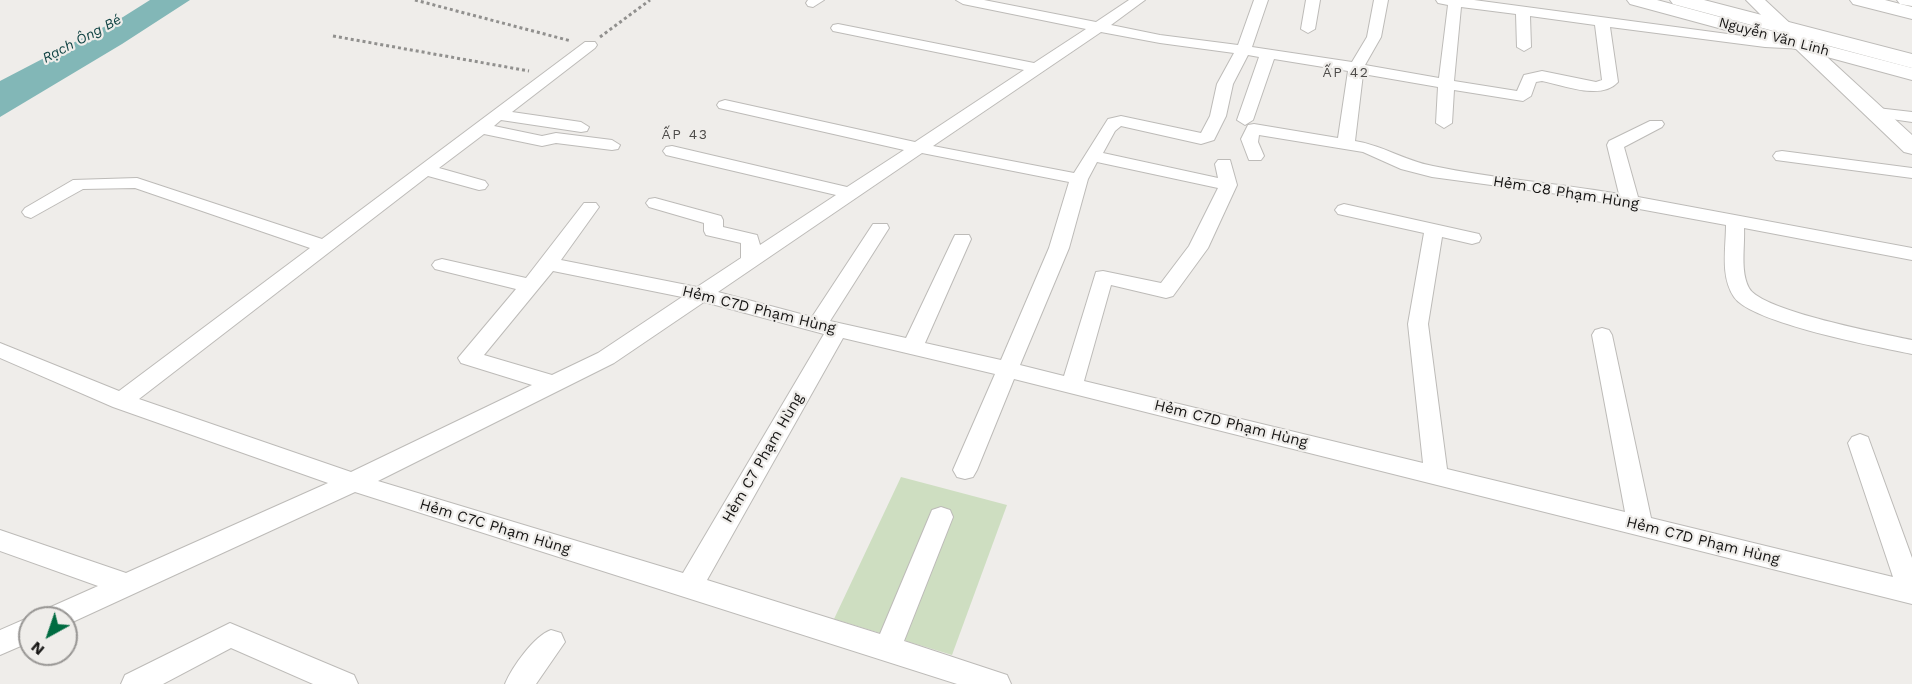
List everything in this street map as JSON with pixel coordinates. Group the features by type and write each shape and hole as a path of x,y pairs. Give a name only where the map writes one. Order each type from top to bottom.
{"highway":[{"name":"Nguyễn Văn Linh","path":"1680,0 1912,61"},
{"path":"1860,0 1912,13"}],"main road":[{"name":"Nguyễn Văn Linh","path":"1636,0 1912,74"},
{"path":"1755,0 1912,147"},
{"path":"1906,0 1912,2"},
{"path":"1826,65 1912,82"}],"street":[{"path":"963,0 1160,39 1268,53 1292,49 1356,68 1523,96 1529,78 1542,76 1598,87 1610,82 1602,22"},
{"path":"78,606 352,482 606,358 1138,0"},
{"path":"965,470 1059,248 1079,179 1108,129 1116,121 1201,139 1208,136 1218,116 1226,84 1244,49 1261,0"},
{"path":"1308,29 1313,0"},
{"path":"1346,143 1356,68 1374,38 1381,0"},
{"path":"1444,123 1449,1 1766,43 1804,45"},
{"path":"1523,11 1524,48"},
{"path":"838,28 1037,68"},
{"path":"121,401 327,247 590,45"},
{"path":"1245,120 1268,53"},
{"path":"725,105 920,148 1079,179"},
{"path":"1877,113 1912,117"},
{"path":"481,128 542,141 556,138 615,138 498,115"},
{"path":"1630,202 1615,145 1656,123"},
{"name":"Hẻm C8 Phạm Hùng","path":"1255,156 1249,145 1254,129 1368,148 1381,158 1408,165 1630,202 1912,254"},
{"path":"672,151 850,193"},
{"path":"1092,156 1228,185"},
{"path":"1782,156 1912,173"},
{"path":"1072,385 1103,277 1166,291 1198,248 1228,185 1224,164"},
{"path":"425,170 480,185"},
{"path":"31,212 79,184 137,183 327,247"},
{"path":"655,203 714,220 713,231 750,239 751,260"},
{"path":"554,384 469,358 548,264 591,207"},
{"path":"1344,210 1472,238"},
{"path":"1736,222 1736,280 1742,293 1751,303 1788,316 1912,347"},
{"name":"Hẻm C7 Phạm Hùng","path":"689,587 880,228"},
{"path":"1434,230 1418,324 1436,475"},
{"path":"913,346 962,239"},
{"name":"Hẻm C7D Phạm Hùng","path":"548,264 700,294 1912,593"},
{"path":"442,265 528,285"},
{"path":"1602,335 1640,525"},
{"name":"Hẻm C7C Phạm Hùng","path":"0,350 121,401 352,482 996,684"},
{"path":"1860,443 1912,593"},
{"path":"887,649 940,517"},
{"path":"0,540 125,584"},
{"path":"0,643 18,635"},
{"path":"135,684 230,635 333,682"},
{"path":"519,684 551,642"}],"path":[{"path":"414,0 590,45 650,0"},
{"path":"333,36 550,75"}],"green space":[{"path":"901,477 1007,505 952,655 834,619"}],"water":[{"name":"Rạch Ông Bé","path":"150,0 190,0 122,44 0,117 0,81 123,17"}],"district":[{"name":"ẤP 42","path":"1346,73"},
{"name":"ẤP 43","path":"685,135"}]}
